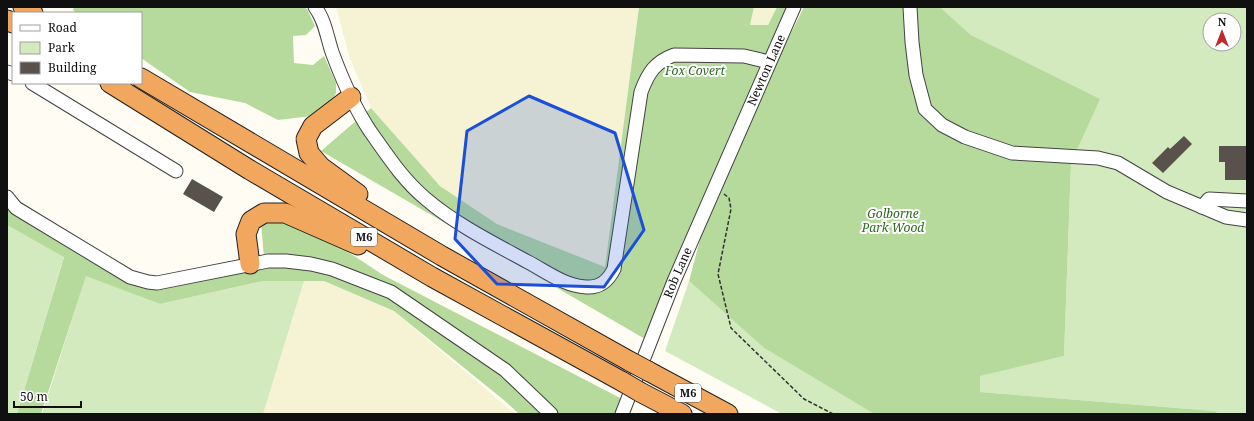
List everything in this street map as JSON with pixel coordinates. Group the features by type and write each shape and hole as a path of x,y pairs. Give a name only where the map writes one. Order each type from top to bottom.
{"highway":[{"name":"M6","path":"142,79 442,256 648,372 728,414"},
{"name":"M6","path":"112,84 250,170 432,277 682,414"},
{"path":"350,97 313,126 306,139 309,153 321,167 442,256"},
{"path":"250,264 246,234 251,221 264,213 285,213 432,277"}],"street":[{"path":"316,7 323,20 332,50 350,97 369,129 408,181 425,198 443,212 503,249 565,282 588,287 599,286 606,282 614,269 641,92 649,74 656,65 665,58 674,55 744,56 769,62"},
{"name":"Newton Lane","path":"739,133 794,7"},
{"path":"910,7 916,75 925,109 942,125 965,137 1012,153 1098,158 1118,163 1167,192 1226,218 1247,220"},
{"path":"34,84 176,171"},
{"name":"Rob Lane","path":"622,414 665,302 739,133"},
{"path":"7,197 16,208 139,280 157,282 268,261 286,261 311,264 332,269 391,292 505,370 551,414"},
{"path":"1202,207 1209,199 1247,201"}],"path":[{"path":"714,188 729,198 731,209 718,274 730,328 804,399 833,414"}],"highlighted area":[{"path":"529,96 615,133 644,230 604,287 497,284 455,239 467,131"}],"shaded area":[{"path":"336,7 639,7 605,267 497,224 440,186 371,108 350,59"},
{"path":"754,7 777,7 768,25 750,25"},
{"path":"304,281 324,281 394,311 515,414 263,414"}],"green space":[{"path":"74,7 303,7 307,9 315,26 306,35 293,36 294,63 313,65 324,56 336,83 336,93 332,101 312,116 278,120 245,103 190,92 142,59 142,12 76,12 73,10"},
{"name":"Golborne Park Wood","path":"639,7 754,7 750,25 768,25 777,7 793,7 722,171 804,7 940,7 971,35 1100,99 1071,163 1064,356 980,376 980,392 1215,411 1219,414 874,414 764,348 689,281 712,195 652,343 321,151 371,108 440,186 497,224 605,267"},
{"path":"940,7 1247,7 1247,414 1219,414 1215,411 980,392 979,376 1064,356 1071,163 1099,99 971,35"},
{"path":"7,182 9,194 154,288 265,269 261,223 274,219 330,240 383,275 624,400 619,414 519,414 394,311 324,281 263,281 160,304 86,276 41,414 17,414 64,257 7,225"},
{"path":"7,225 64,256 17,414 7,414"},
{"path":"86,275 160,304 263,281 304,281 263,414 42,414"},
{"path":"689,281 764,348 874,414 782,414 665,351"}],"building":[{"path":"1184,136 1192,144 1163,173 1152,163 1168,147 1170,149"},
{"path":"1219,146 1247,146 1247,180 1225,180 1225,162 1219,162"},
{"path":"192,179 223,197 214,212 183,194"}],"park label":[{"name":"Fox Covert","path":"695,71"}]}
